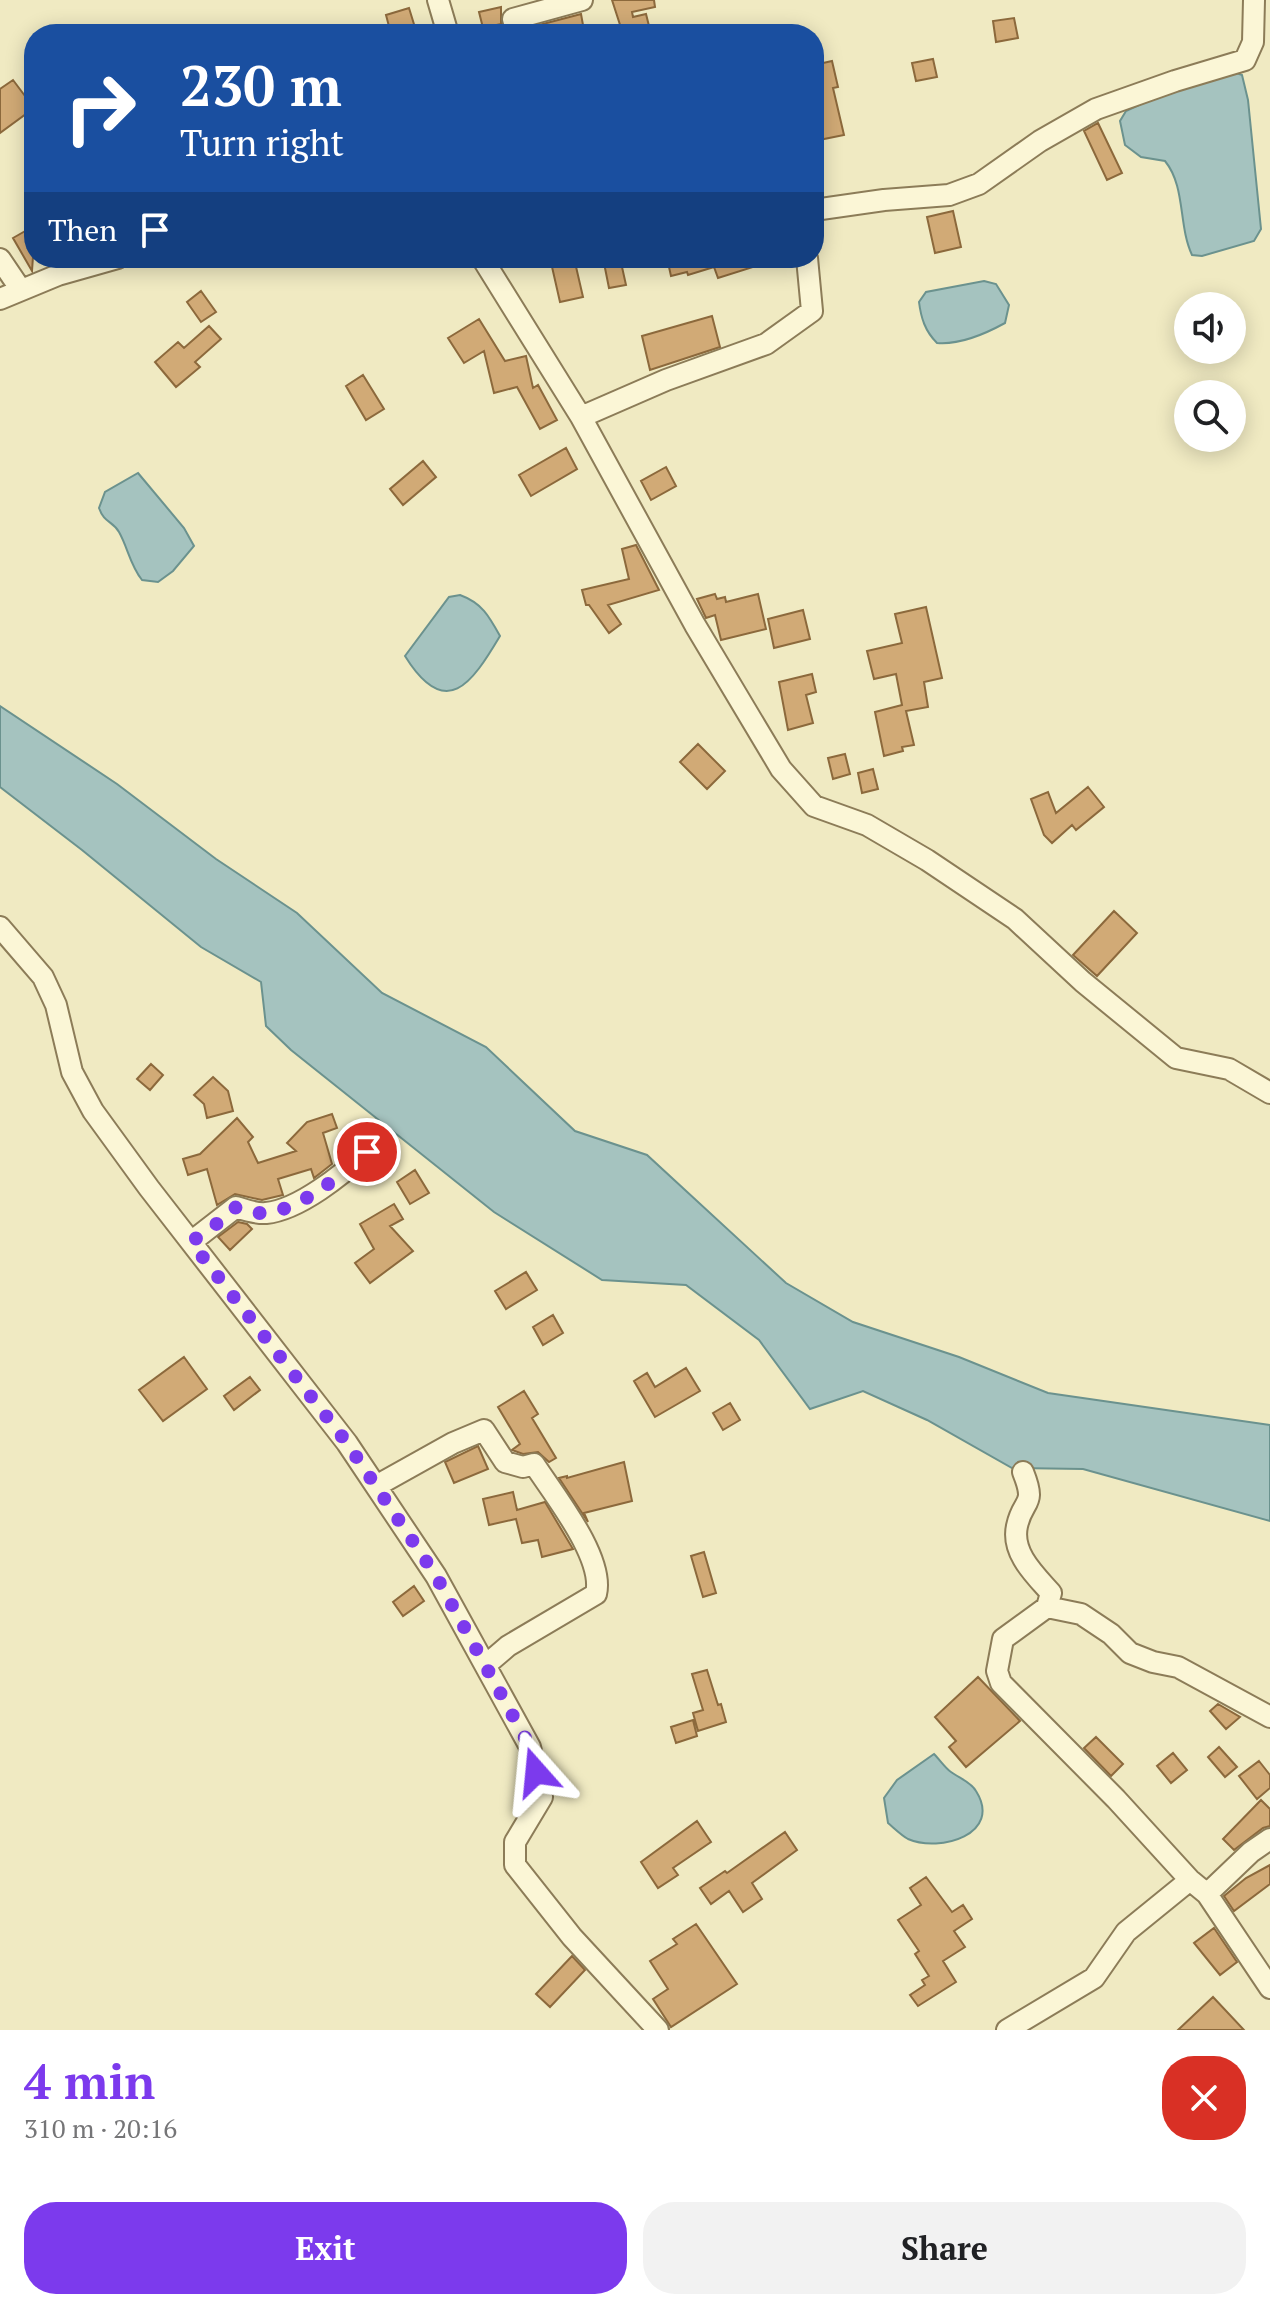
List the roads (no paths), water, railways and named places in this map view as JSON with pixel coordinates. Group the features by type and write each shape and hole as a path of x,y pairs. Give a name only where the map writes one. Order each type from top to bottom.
{"street":[{"path":"438,0 445,24"},
{"path":"514,24 513,19 582,0"},
{"path":"824,209 949,195 979,184 1040,141 1096,109 1245,60 1253,42 1254,0"},
{"path":"0,259 21,290"},
{"path":"0,299 83,268"},
{"path":"488,268 581,417 695,625 781,769 814,806 867,825 927,860 1015,919 1083,982 1176,1058 1229,1069 1270,1093"},
{"path":"581,417 666,380 766,344 812,311 808,268"},
{"path":"0,927 43,977 56,1005 72,1072 93,1111 347,1443 436,1576 530,1747 542,1797 515,1842 515,1865 572,1937 658,2030"},
{"path":"191,1242 236,1207 263,1214 278,1211 336,1181 367,1152"},
{"path":"376,1486 453,1443 484,1430 505,1462 523,1467 534,1464 570,1519 590,1556 599,1583 596,1594 508,1646 487,1664"},
{"path":"1023,1472 1031,1490 1017,1528 1018,1546 1028,1567 1051,1593 1047,1607 1003,1639 997,1671 1001,1683 1207,1894 1270,1988"},
{"path":"1047,1607 1081,1614 1111,1634 1130,1653 1178,1667 1270,1717"},
{"path":"1207,1894 1251,1852 1270,1839"},
{"path":"1007,2030 1094,1978 1126,1932 1190,1880"}],"water":[{"path":"1234,72 1242,75 1248,100 1261,229 1254,241 1202,256 1192,255 1172,171 1165,161 1141,157 1125,145 1120,121 1126,111 1154,98"},
{"path":"984,281 996,284 1009,305 1005,323 972,338 937,343 921,313 919,302 926,292"},
{"path":"138,473 184,528 194,546 173,571 158,582 142,580 119,532 103,517 99,508 105,492"},
{"path":"460,595 484,611 500,636 468,680 446,691 433,687 420,676 405,656 449,597"},
{"path":"0,706 117,784 216,859 297,913 382,993 486,1047 575,1131 647,1155 786,1283 853,1322 959,1357 1048,1393 1270,1425 1270,1521 1083,1469 1012,1468 927,1420 863,1391 810,1409 759,1340 686,1285 602,1280 494,1212 291,1050 266,1026 261,982 201,947 0,787"},
{"path":"934,1754 949,1770 974,1788 982,1806 981,1819 975,1829 964,1836 951,1841 921,1843 908,1839 888,1823 884,1798 897,1780"}]}
